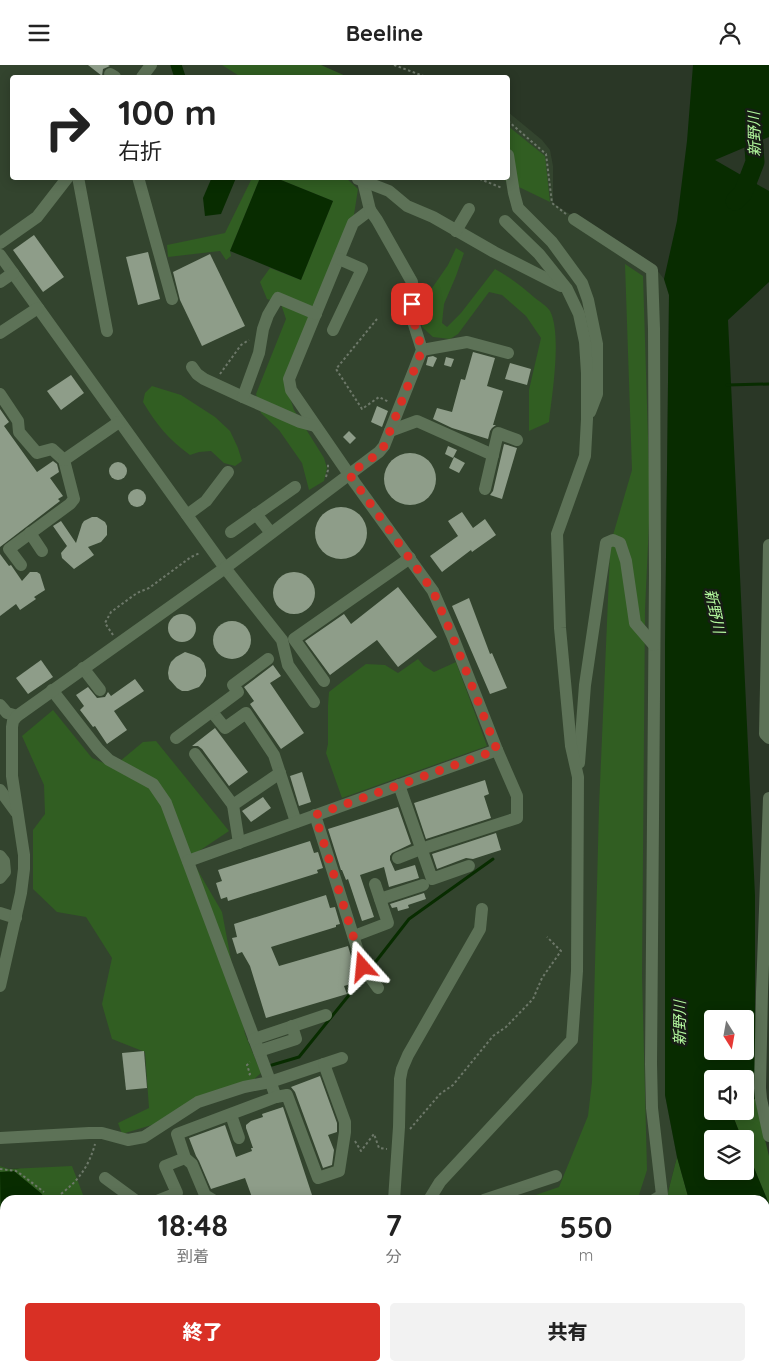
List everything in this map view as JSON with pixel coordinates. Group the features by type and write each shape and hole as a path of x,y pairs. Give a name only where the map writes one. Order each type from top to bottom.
{"street":[{"path":"510,168 518,208 552,242 582,283 588,300 597,344 597,394 587,419"},
{"path":"0,243 37,217 66,180"},
{"path":"79,180 107,331"},
{"path":"139,180 172,299"},
{"path":"0,987 16,918 24,869 18,813 6,776 13,721 52,689 225,568 379,453 384,446 422,350 412,315 412,282 370,211 361,180"},
{"path":"364,180 388,191 407,206 433,217 456,231 568,289"},
{"path":"456,231 469,209"},
{"path":"370,211 353,223 289,379 291,390 433,591 516,796 517,818 398,858"},
{"path":"574,219 652,270 654,329 654,645 651,1064 652,1109 662,1195"},
{"path":"505,221 539,254 568,289 579,314 584,342 587,373 585,456 557,534 560,628 571,746 578,777"},
{"path":"0,255 225,568 282,640 288,665 314,702"},
{"path":"333,330 362,269 339,259"},
{"path":"0,282 13,273"},
{"path":"243,397 259,353 263,329 268,315 278,298 316,314"},
{"path":"0,333 38,308"},
{"path":"422,350 467,342 508,353"},
{"path":"192,367 204,379 300,422 315,425"},
{"path":"0,394 18,421 19,432 37,453 52,449 64,460 74,499 70,505 9,549 14,561"},
{"path":"64,460 119,421"},
{"path":"390,431 417,421 493,455"},
{"path":"485,489 498,433 517,440"},
{"path":"187,515 206,501 228,473"},
{"path":"231,532 295,487"},
{"path":"256,514 270,533"},
{"path":"30,533 42,551"},
{"path":"431,1195 440,1182 572,1040 577,971 578,777 585,685 606,543 613,541 620,543 626,561 635,623 654,645"},
{"path":"769,545 766,734 769,738"},
{"path":"324,681 294,639 410,557"},
{"path":"176,738 238,692 233,685 268,659"},
{"path":"83,668 100,690"},
{"path":"52,689 98,749 109,760 153,784 166,803 276,1097"},
{"path":"0,705 7,713 17,716"},
{"path":"212,712 225,728 246,713 274,755 296,822"},
{"path":"188,861 497,750"},
{"path":"195,754 233,805 238,843"},
{"path":"233,805 280,773"},
{"path":"399,785 432,879 469,866"},
{"path":"0,790 8,803 18,813"},
{"path":"769,797 760,1088 769,1136"},
{"path":"315,815 363,967 378,988"},
{"path":"0,856 4,861 5,872 0,878"},
{"path":"354,936 388,923 375,884"},
{"path":"380,899 423,885"},
{"path":"394,1195 402,1069 408,1055 480,929 482,909"},
{"path":"0,913 16,918"},
{"path":"254,1039 326,1015"},
{"path":"259,1051 296,1039 292,1026"},
{"path":"0,1138 89,1133 102,1133 128,1139 144,1137 198,1102 244,1087 270,1082 342,1058"},
{"path":"177,1134 276,1097 287,1095 318,1178 339,1171 345,1122 324,1064"},
{"path":"231,1115 239,1138"},
{"path":"168,1121 177,1134 185,1158 192,1164 205,1195"},
{"path":"172,1195 177,1193 165,1166 185,1158"},
{"path":"499,1195 556,1176"},
{"path":"105,1178 128,1195"}],"path":[{"path":"394,65 421,75"},
{"path":"510,123 546,154 552,203 574,219"},
{"path":"482,180 514,193"},
{"path":"377,319 336,369 362,409 379,397 400,407"},
{"path":"219,375 241,345 248,340"},
{"path":"398,1140 403,1137 440,1094 453,1085 493,1036 506,1027 533,999 542,978 561,951 547,937"},
{"path":"345,1132 350,1133 361,1151 374,1134 379,1148 388,1149"},
{"path":"61,1194 82,1175 96,1140 90,1139 89,1133"},
{"path":"0,1169 16,1171 44,1193"}],"shaded area":[{"path":"0,65 265,65 280,75 10,75 10,180 510,180 510,114 542,140 550,150 553,166 553,203 653,265 664,279 669,295 665,646 665,1095 677,1157 667,1195 73,1195 18,1168 9,1169 0,1166"},
{"path":"222,65 321,65 344,75 238,75"},
{"path":"510,128 545,156 550,202 504,180 510,180"},
{"path":"251,180 259,180 230,251 231,256 226,260 220,251 168,257 167,245 225,233"},
{"path":"281,180 348,180 358,189 353,221 285,382 294,410 324,458 327,468 324,481 309,490 302,463 279,430 261,413 256,394 286,319 281,304 267,299 260,282 270,268 301,280 333,201"},
{"path":"456,248 464,253 444,304 442,323 447,327 461,313 495,269 516,282 550,311 554,321 556,349 549,422 529,431 529,390 541,338 526,316 502,295 489,292 458,334 450,339 433,337 422,327 421,304 448,265"},
{"path":"625,264 643,276 650,502 645,609 642,976 647,1170 639,1195 536,1195 559,1187 588,1116 592,1082 599,807 610,553 611,542 632,470"},
{"path":"152,386 181,395 215,417 230,431 242,461 235,466 224,463 211,451 190,455 182,449 163,431 143,402 145,393"},
{"path":"418,659 424,666 434,672 456,662 487,746 342,798 326,753 328,744 329,692 366,664 385,665 398,673"},
{"path":"53,710 92,758 113,767 143,742 156,741 229,831 190,857 222,912 245,1034 261,1073 244,1088 168,1120 122,1134 118,1123 149,1108 145,1052 112,1039 102,1004 112,958 86,917 57,912 33,889 33,830 45,814 44,785 22,736"},
{"path":"755,1099 769,1156 769,1195 765,1195 754,1168 754,1130 738,1130 735,1120 754,1120"},
{"path":"677,1157 688,1195 667,1195"},
{"path":"0,1166 9,1169 72,1166 83,1195 0,1195"}],"water":[{"path":"693,65 769,65 769,137 715,160 769,191 769,282 728,320 755,896 755,1099 754,1070 704,1070 704,1120 735,1120 738,1130 704,1130 704,1180 754,1180 754,1168 765,1195 688,1195 677,1157 665,1095 665,646 669,295 664,279 677,221 687,141"},
{"path":"211,180 235,180 221,214 205,216 203,198"},
{"path":"259,180 281,180 333,201 301,280 230,251"},
{"path":"14,1171 42,1195 0,1195 0,1172"}],"building":[{"path":"88,65 110,66 103,69 101,75"},
{"path":"34,235 64,277 43,292 13,250"},
{"path":"148,252 160,299 138,305 126,257"},
{"path":"210,254 245,326 202,346 180,300 173,272"},
{"path":"473,352 495,358 487,386 503,391 493,425 496,425 490,431 488,439 452,428 433,419 437,408 452,412 461,379 465,380"},
{"path":"433,356 437,358 433,367 426,365 428,357"},
{"path":"446,357 454,359 451,367 444,365"},
{"path":"510,363 531,369 527,385 505,379"},
{"path":"71,375 84,393 61,410 47,391"},
{"path":"377,406 388,411 382,427 371,422"},
{"path":"0,409 9,422 4,426 37,472 53,461 57,464 59,472 50,478 63,496 58,499 60,501 0,547"},
{"path":"349,431 356,438 350,444 343,437"},
{"path":"504,444 517,448 502,499 490,495 493,491"},
{"path":"448,446 457,450 453,458 445,454"},
{"path":"405,453 415,453 424,457 432,465 436,479 432,493 424,501 415,505 405,505 396,501 388,493 384,484 384,474 388,465 396,457"},
{"path":"454,457 465,463 459,473 449,468"},
{"path":"118,462 124,465 127,471 124,477 118,480 112,477 109,471 112,465"},
{"path":"137,489 143,492 146,498 143,504 137,507 131,504 128,498 131,492"},
{"path":"336,507 346,507 355,511 363,519 367,533 363,547 355,555 346,559 336,559 327,555 319,547 315,538 315,528 319,519 327,511"},
{"path":"462,512 473,528 485,519 496,535 472,552 471,550 442,572 430,556 458,536 448,521"},
{"path":"92,517 97,517 105,522 107,535 101,542 88,547 94,555 74,569 62,558 61,553 67,546 53,526 61,521 76,543 82,524"},
{"path":"0,554 9,566 11,565 22,581 30,572 40,574 45,590 20,610 16,604 0,616"},
{"path":"298,572 306,575 312,581 315,593 312,605 306,611 290,614 282,611 276,605 273,589 276,581 282,575"},
{"path":"398,587 437,637 398,667 377,640 330,675 305,641 344,614 351,624"},
{"path":"469,598 490,654 492,653 507,688 490,694 452,606"},
{"path":"182,614 192,618 196,628 192,638 182,642 172,638 168,628 172,618"},
{"path":"232,621 239,622 245,627 250,633 250,647 245,653 239,658 232,659 225,658 219,653 214,647 213,640 214,633 219,627 225,622"},
{"path":"185,652 200,658 204,663 206,676 199,687 182,691 169,679 168,673 171,662"},
{"path":"41,660 53,677 28,694 16,678"},
{"path":"273,665 281,676 270,683 304,733 281,749 250,704 254,701 244,687"},
{"path":"135,679 144,691 114,711 127,730 107,744 95,726 93,727 80,710 84,706 76,695 88,687 97,698 105,697 108,692 111,696"},
{"path":"215,728 248,772 229,786 202,749 198,746 192,746"},
{"path":"302,772 311,802 299,806 290,776"},
{"path":"485,780 489,794 484,796 491,818 426,839 414,803"},
{"path":"263,797 271,808 251,822 242,811"},
{"path":"398,807 411,844 392,853 390,860 395,871 415,865 419,878 389,887 384,867 360,875 374,917 362,921 348,879 346,880 341,870 328,829"},
{"path":"496,833 501,850 473,859 466,858 437,869 432,854"},
{"path":"310,841 314,853 318,852 323,868 317,870 318,873 228,901 227,897 221,899 216,883 222,881 218,870"},
{"path":"424,893 426,899 408,905 409,908 398,911 397,907 392,908 390,904"},
{"path":"326,895 330,908 335,907 340,924 336,925 336,927 271,947 279,966 348,946 358,974 352,976 354,983 344,986 347,994 266,1018 250,966 242,952 237,954 232,938 237,937 234,924"},
{"path":"144,1051 147,1088 126,1090 122,1053"},
{"path":"320,1076 337,1123 337,1132 328,1135 334,1150 332,1165 323,1168 295,1092 291,1087"},
{"path":"283,1107 312,1195 251,1195 245,1178 211,1189 189,1138 225,1125 236,1157 252,1151 251,1148 253,1148 246,1125 263,1117 262,1114"}],"waterway":[{"path":"176,65 179,75"},
{"name":"新野川","path":"735,201 743,193 755,162 752,119"},
{"path":"727,385 769,384"},
{"path":"370,969 409,919 493,859"},
{"path":"272,1065 299,1057 366,974"}],"route":[{"path":"363,967 315,815 497,750 433,591 349,474 379,453 384,446 422,350 412,315 412,304"}]}
